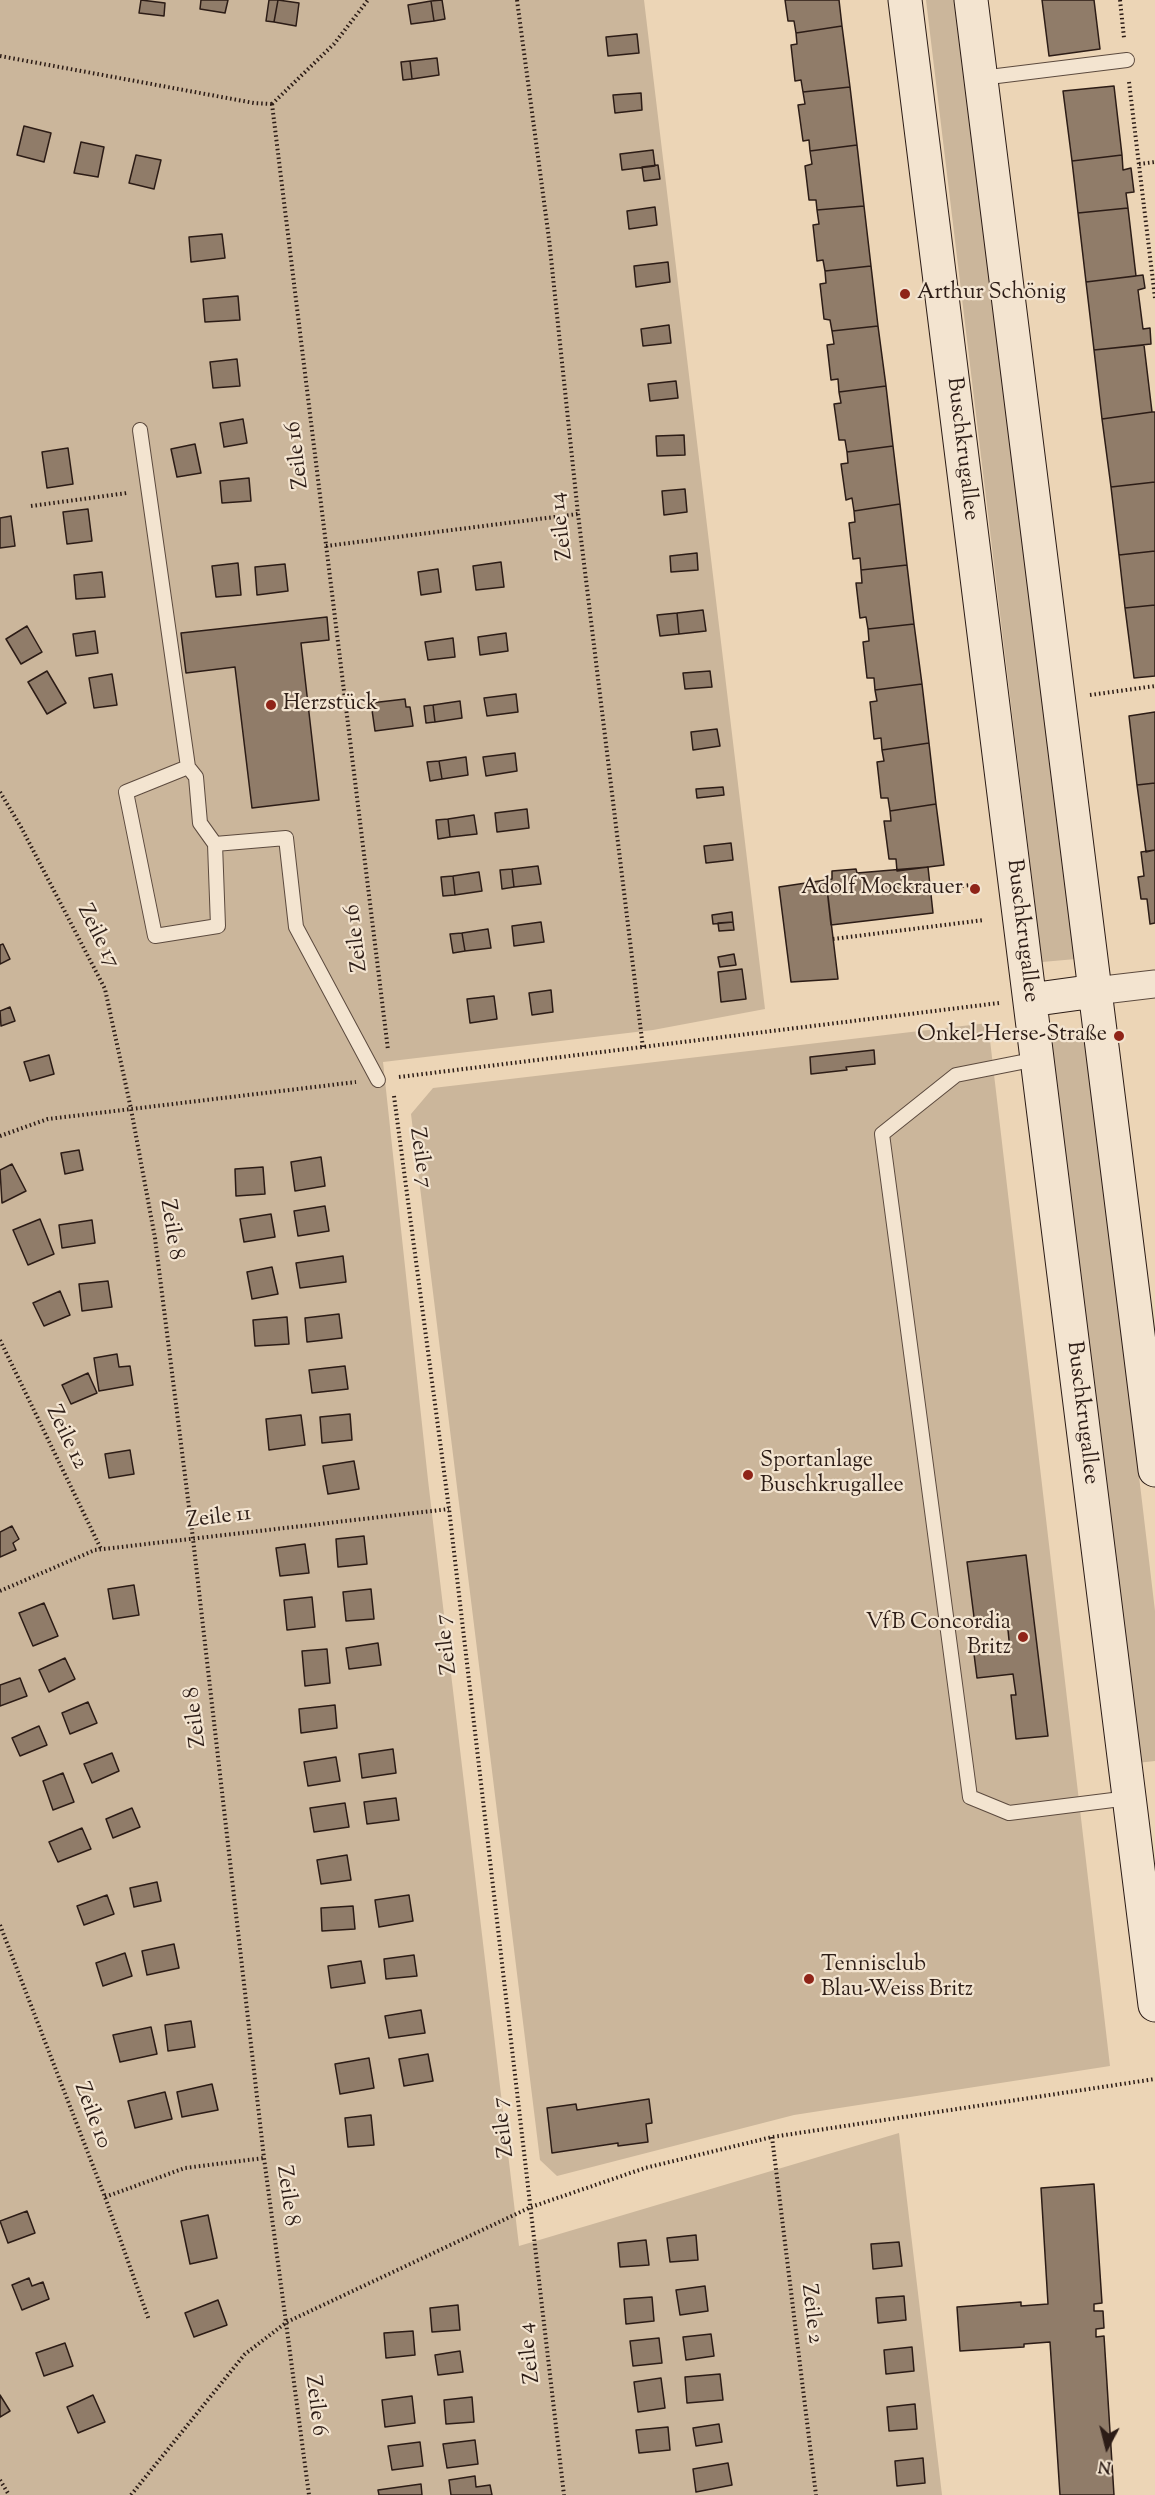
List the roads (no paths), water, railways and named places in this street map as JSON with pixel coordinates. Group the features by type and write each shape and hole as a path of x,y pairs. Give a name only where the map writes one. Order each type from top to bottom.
{"main road":[{"name":"Buschkrugallee","path":"905,0 1037,1059 1142,1797 1155,2005"},
{"path":"971,0 1155,1470"},
{"path":"1030,1000 1095,991"}],"street":[{"path":"1095,991 1155,984"}],"lane":[{"path":"981,78 1127,60"},
{"path":"140,430 188,767 196,777 200,824 215,844 218,926 155,936 126,792 188,767"},
{"path":"215,844 286,838 296,927 385,1079"},
{"path":"1037,1059 956,1075 882,1134 970,1797 1009,1813 1142,1797"}],"place":[{"name":"Arthur Schönig","path":"905,294"},
{"name":"Herzstück","path":"271,705"},
{"name":"Adolf Mockrauer","path":"975,889"},
{"name":"Onkel-Herse-Straße","path":"1119,1036"},
{"name":"Sportanlage Buschkrugallee","path":"748,1475"},
{"name":"VfB Concordia Britz","path":"1023,1637"},
{"name":"Tennisclub Blau-Weiss Britz","path":"809,1979"}]}
